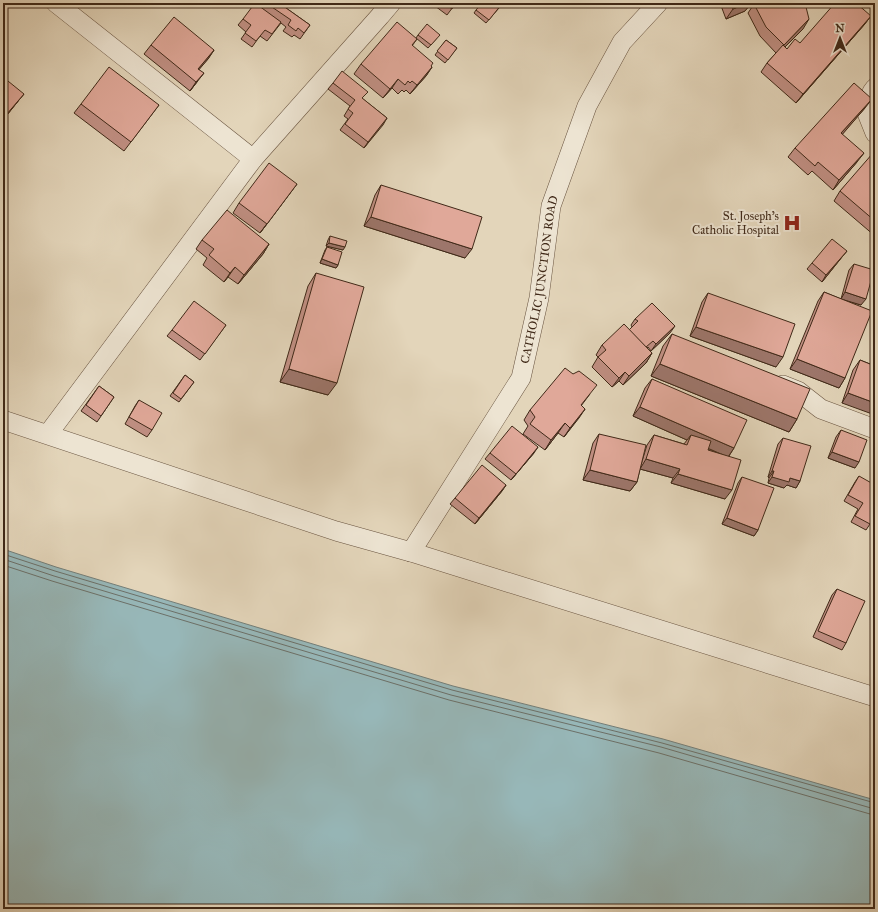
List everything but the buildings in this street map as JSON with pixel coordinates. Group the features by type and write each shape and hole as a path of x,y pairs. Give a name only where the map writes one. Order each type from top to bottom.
{"street":[{"path":"56,3 253,159"},
{"name":"CATHOLIC JUNCTION ROAD","path":"411,552 521,378 539,298 551,206 587,106 622,42 658,3"},
{"path":"48,434 253,159 386,10"},
{"path":"875,88 872,92 867,113 875,133"},
{"path":"768,380 798,391 821,409 875,429"},
{"path":"3,420 336,531 411,552 875,697"}],"water":[{"path":"3,549 56,567 453,686 663,739 875,800 875,909 3,909"}],"place":[{"name":"St. Joseph's Catholic Hospital","path":"792,223"}]}
